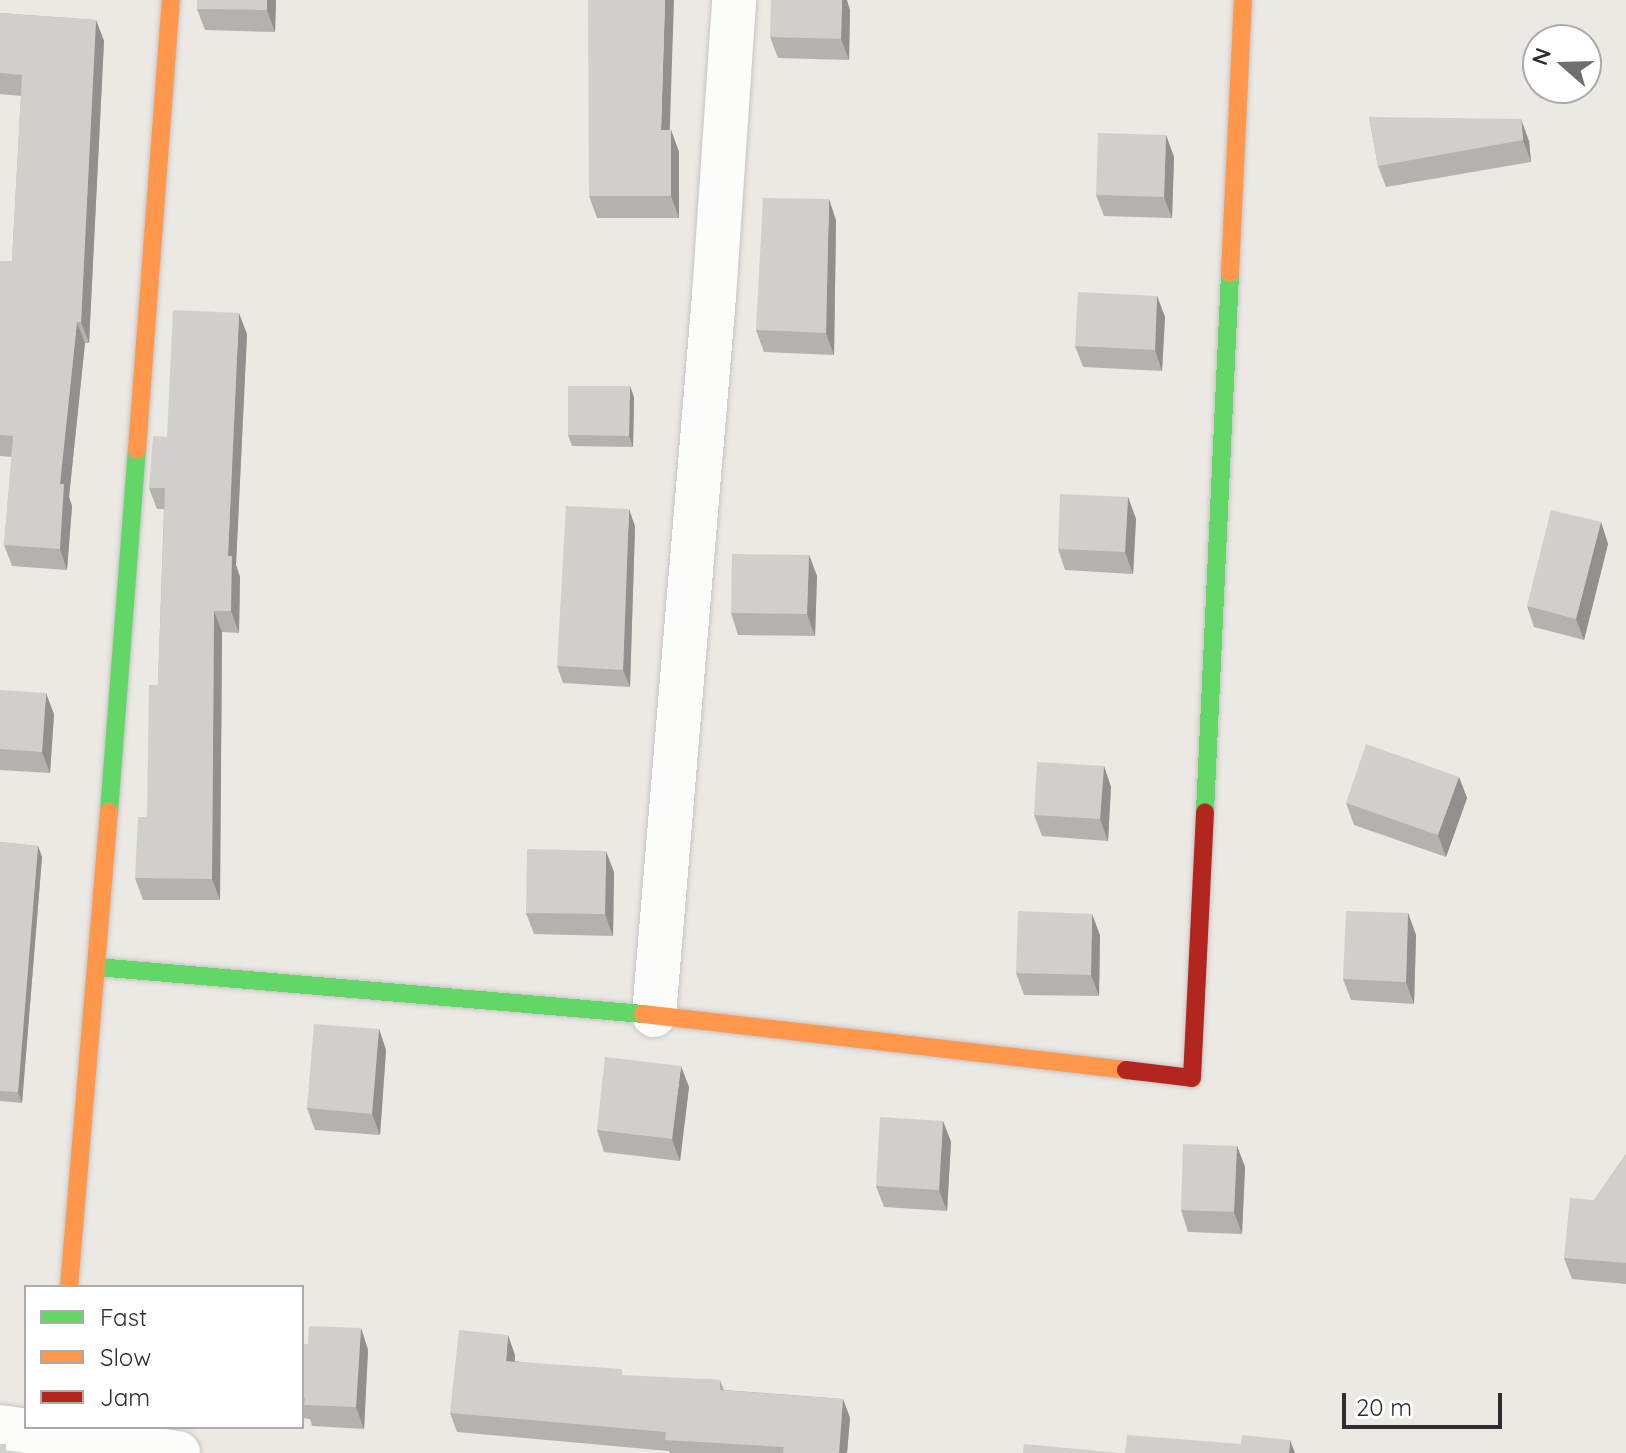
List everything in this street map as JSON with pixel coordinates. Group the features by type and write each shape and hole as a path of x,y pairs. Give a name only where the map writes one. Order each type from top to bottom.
{"street":[{"path":"69,1285 97,967 171,0"},
{"path":"654,1015 714,296 734,0"},
{"path":"97,967 654,1015 1192,1078 1243,0"},
{"path":"0,1427 55,1439 178,1453"}],"building":[{"path":"197,0 267,0 267,10 197,9"},
{"path":"588,0 665,0 661,130 671,130 671,196 589,196"},
{"path":"771,0 842,0 841,39 770,37"},
{"path":"0,13 96,20 81,322 77,322 60,484 64,484 60,549 4,545 13,436 0,435 0,261 12,261 22,75 0,73"},
{"path":"1369,117 1521,119 1523,140 1378,166"},
{"path":"1098,133 1166,135 1164,197 1096,195"},
{"path":"763,198 829,199 826,333 756,330"},
{"path":"1078,292 1157,296 1155,350 1075,346"},
{"path":"173,310 239,313 228,556 232,556 231,611 214,611 212,879 135,878 138,817 147,817 149,685 158,685 165,488 149,488 153,436 167,437"},
{"path":"568,386 630,386 629,436 568,435"},
{"path":"1060,494 1128,497 1125,552 1058,549"},
{"path":"566,506 629,509 623,670 557,666"},
{"path":"1551,510 1601,522 1576,619 1527,606"},
{"path":"732,554 809,555 807,614 731,613"},
{"path":"0,690 46,693 42,752 0,749"},
{"path":"1366,744 1459,777 1438,835 1346,803"},
{"path":"1037,762 1104,766 1100,819 1034,815"},
{"path":"0,842 38,846 18,1092 0,1091"},
{"path":"527,849 606,851 605,914 526,913"},
{"path":"1018,911 1092,914 1091,975 1016,973"},
{"path":"1346,911 1408,913 1406,982 1343,979"},
{"path":"314,1024 379,1029 372,1114 307,1108"},
{"path":"605,1057 681,1066 672,1139 597,1130"},
{"path":"880,1117 943,1121 939,1190 876,1186"},
{"path":"1183,1144 1237,1146 1234,1212 1181,1210"},
{"path":"1626,1154 1626,1263 1564,1258 1570,1198 1594,1200"},
{"path":"309,1326 361,1328 356,1407 304,1405 304,1344 308,1344"},
{"path":"459,1330 508,1335 506,1361 622,1369 622,1375 720,1380 720,1390 843,1399 839,1453 783,1453 784,1447 665,1440 666,1432 450,1413"},
{"path":"1127,1435 1241,1444 1242,1435 1290,1440 1289,1453 1125,1453"},
{"path":"0,1444 6,1444 6,1453 0,1453"},
{"path":"1024,1444 1120,1453 1023,1453"}],"traffic: fast":[{"path":"1205,812 1230,273"},
{"path":"109,812 137,450"},
{"path":"97,967 643,1014"}],"traffic: slow":[{"path":"137,450 171,0"},
{"path":"1230,273 1243,0"},
{"path":"69,1285 109,812"},
{"path":"643,1014 1126,1070"}],"traffic: jam":[{"path":"1126,1070 1192,1078 1205,812"}]}
